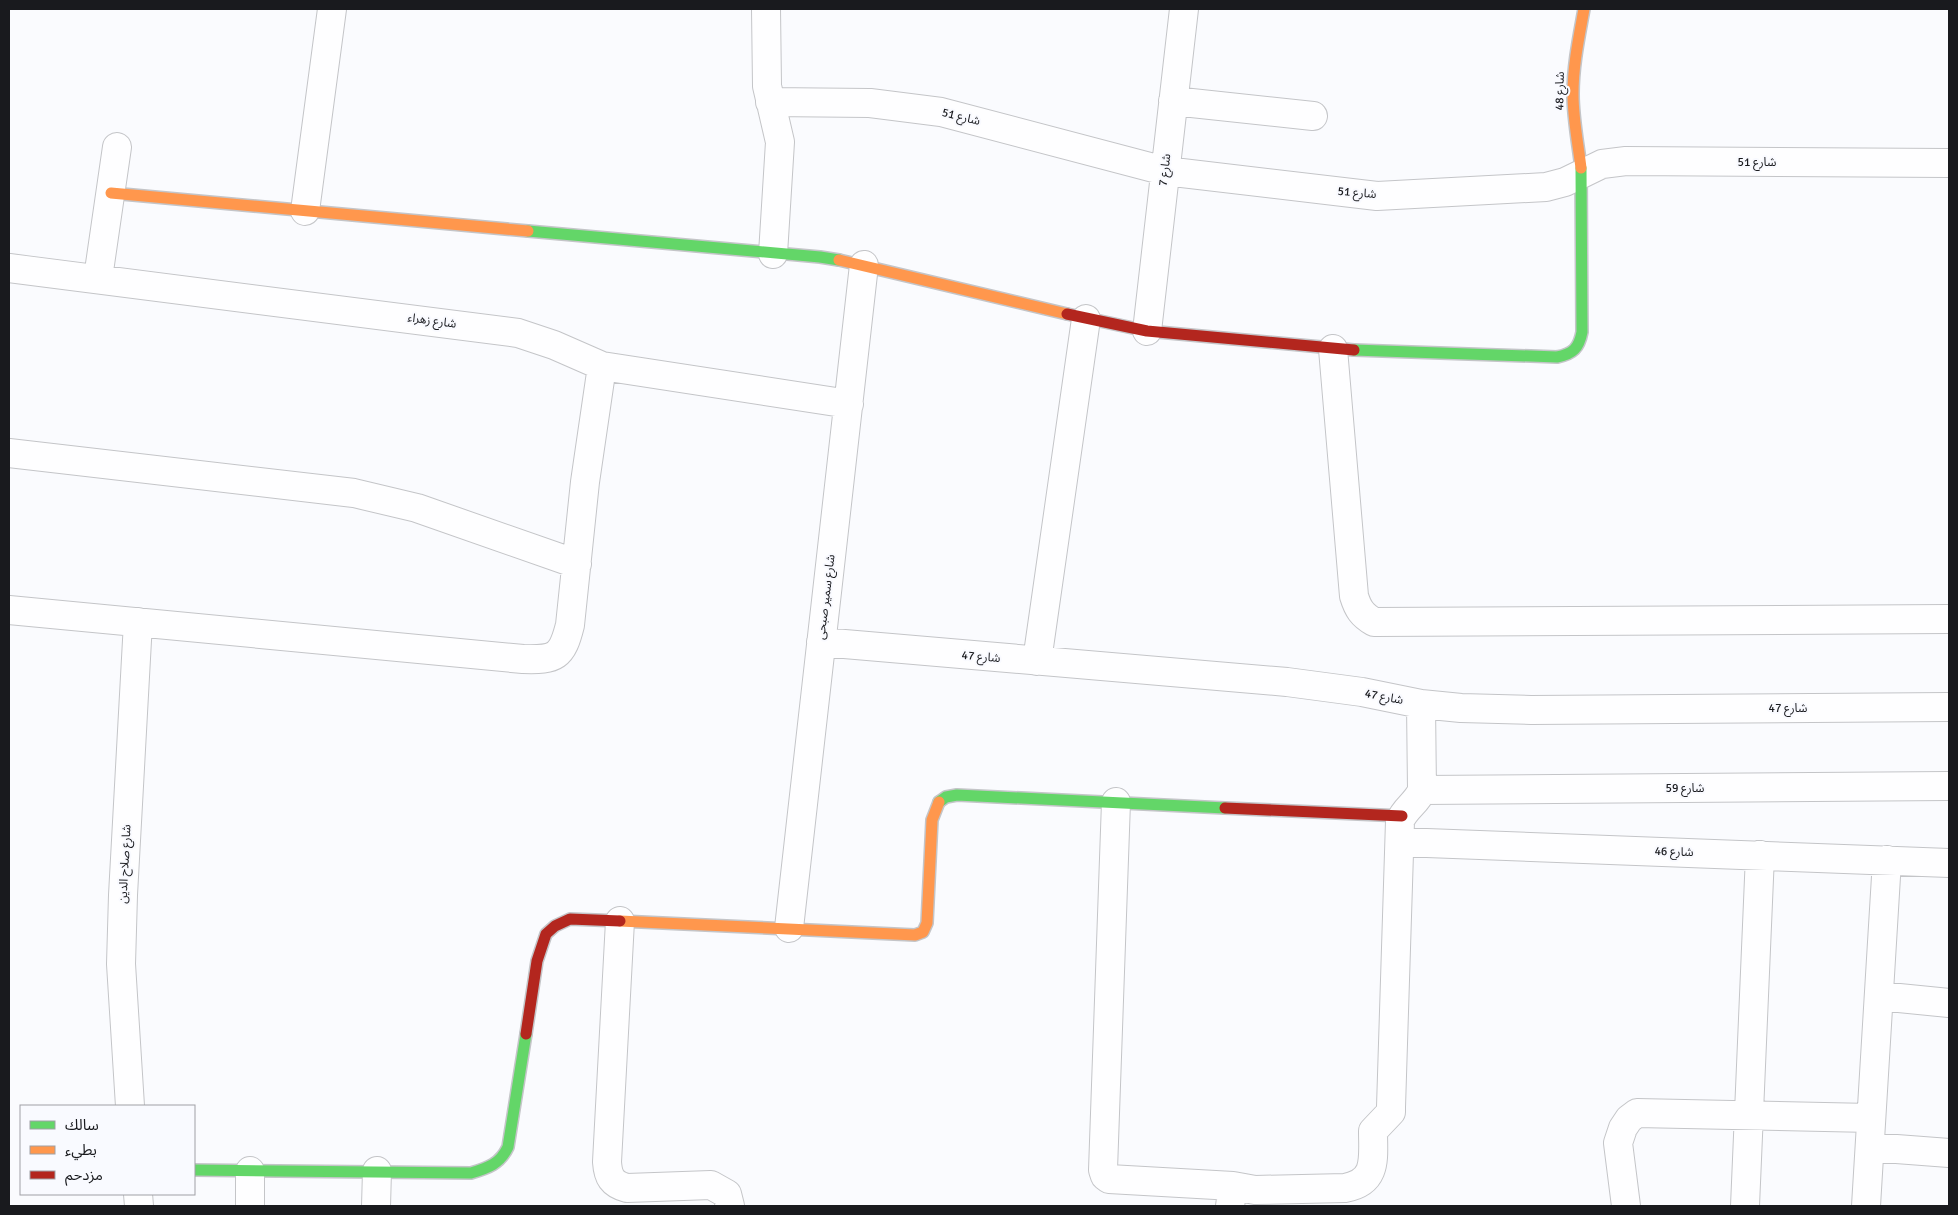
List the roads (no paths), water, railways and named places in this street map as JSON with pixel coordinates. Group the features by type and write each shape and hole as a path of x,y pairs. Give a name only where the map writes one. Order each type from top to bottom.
{"street":[{"path":"305,211 332,9"},
{"path":"766,9 765,70 770,102 780,142 773,254"},
{"name":"شارع 7","path":"1147,331 1184,9"},
{"name":"شارع 48","path":"1333,348 1557,357 1573,354 1578,348 1582,332 1582,173 1574,119 1573,92 1575,58 1584,9"},
{"name":"شارع 51","path":"770,102 870,103 941,112 1164,171 1377,196 1546,187 1565,182 1602,164 1626,161 1949,163"},
{"path":"1173,102 1313,116"},
{"path":"98,278 117,147"},
{"path":"111,193 820,257 864,265 1086,319 1147,331 1333,348 1354,596 1358,608 1365,617 1374,622 1949,619"},
{"name":"شارع سمير صبحى","path":"789,928 864,265"},
{"name":"شارع زهراء","path":"9,268 518,333 554,345 602,366 849,404"},
{"path":"1037,662 1086,319"},
{"path":"9,610 542,660 556,656 566,644 570,625 585,482 602,366"},
{"path":"9,453 354,493 417,508 577,564"},
{"name":"شارع صلاح الدين","path":"130,1105 121,964 138,622"},
{"name":"شارع 47","path":"821,642 1286,682 1362,692 1422,704 1462,708 1531,710 1949,707"},
{"path":"1116,802 1102,1158 1105,1176 1109,1179 1231,1196 1255,1190 1345,1188 1356,1186 1365,1181 1372,1167 1373,1131 1391,1112 1401,829 1422,790 1422,704"},
{"name":"شارع 59","path":"1422,790 1949,786"},
{"path":"195,1170 470,1173 490,1168 502,1160 508,1147 537,961 542,938 554,924 570,919 789,928 915,936 923,932 927,923 932,820 939,799 947,796 1116,802 1401,829"},
{"name":"شارع 46","path":"1401,829 1760,855 1949,863"},
{"path":"1745,1206 1760,855"},
{"path":"1866,1206 1887,860"},
{"path":"620,922 607,1162 608,1174 615,1183 627,1188 711,1185 727,1194 730,1206"},
{"path":"1879,996 1949,1002"},
{"path":"1626,1206 1618,1143 1623,1128 1629,1119 1637,1113 1871,1118"},
{"path":"1870,1146 1949,1152"},
{"path":"250,1171 250,1206"},
{"path":"376,1206 377,1171"}]}
